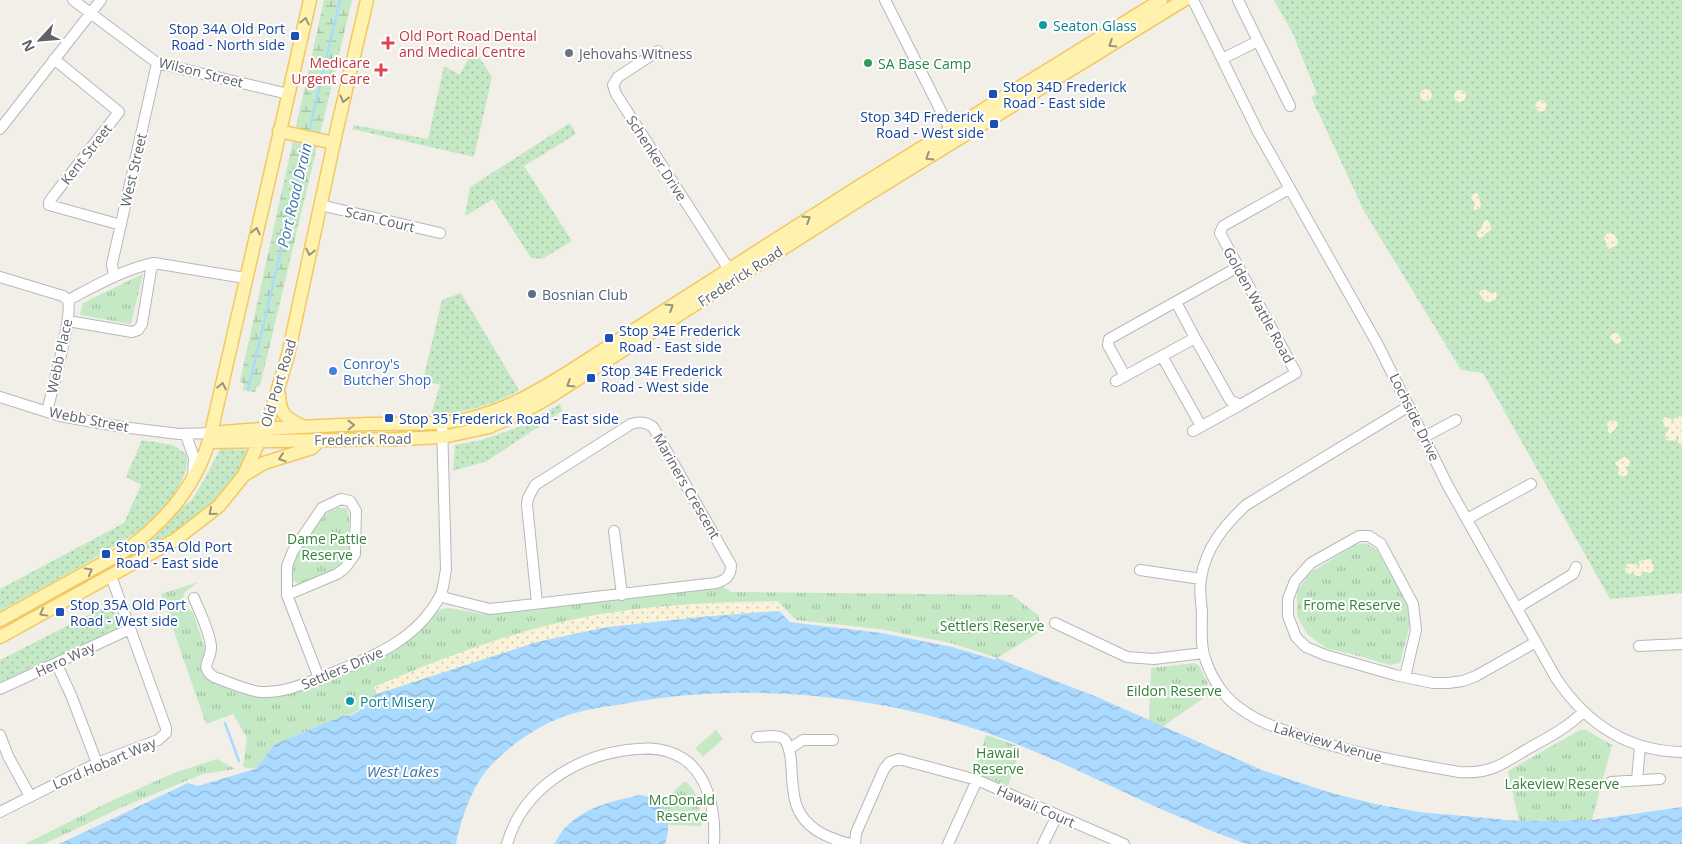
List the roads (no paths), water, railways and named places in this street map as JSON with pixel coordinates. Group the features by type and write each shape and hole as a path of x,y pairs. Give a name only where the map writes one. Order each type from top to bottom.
{"main road":[{"path":"0,620 123,552 139,541 159,523 192,481 202,477 211,460 245,278 310,0"},
{"name":"Old Port Road","path":"0,637 175,540 219,506 244,475 261,440 279,388 367,0"},
{"name":"Frederick Road","path":"214,437 265,428 442,423 472,418 522,400 732,274 953,135 1161,0"},
{"name":"Frederick Road","path":"953,135 1184,0"},
{"path":"279,131 334,142"},
{"name":"Frederick Road","path":"214,437 261,440 397,439 442,437 489,427 526,411 556,394 732,274"},
{"path":"279,388 280,408 287,418 302,426"},
{"path":"244,475 264,463 312,448 320,440"}],"street":[{"name":"Wilson Street","path":"73,0 157,63 288,94"},
{"path":"0,129 101,0"},
{"path":"885,0 953,135"},
{"name":"Lochside Drive","path":"1193,0 1258,132 1378,345 1467,519 1564,690 1583,712 1600,727 1618,737 1640,746 1662,751 1682,752"},
{"path":"1238,0 1290,106"},
{"path":"1222,59 1258,41"},
{"name":"Schenker Drive","path":"658,51 618,77 613,85 616,94 732,274"},
{"name":"Kent Street","path":"54,59 120,112 49,202 49,205 121,225"},
{"name":"West Street","path":"114,277 112,264 157,63"},
{"name":"Golden Wattle Road","path":"1240,405 1296,373 1220,233 1223,226 1289,189"},
{"name":"Scan Court","path":"320,205 440,233"},
{"path":"0,277 63,296 68,300 114,277 143,265 154,263 245,278"},
{"path":"68,321 132,332 138,330 142,324 151,270 154,263"},
{"path":"1195,338 1120,379 1108,345 1109,339 1238,268"},
{"name":"Webb Place","path":"47,412 68,321 70,306 68,300"},
{"path":"1176,302 1230,400 1240,405"},
{"path":"1162,356 1197,429 1240,405"},
{"name":"Webb Street","path":"0,397 60,416 183,436 214,437"},
{"name":"Lakeview Avenue","path":"1409,406 1246,505 1225,525 1214,541 1206,559 1201,578 1203,653 1211,672 1222,691 1239,708 1261,722 1327,744 1375,757 1459,772 1471,773 1494,768 1560,731 1571,724 1583,712"},
{"path":"1424,437 1456,420"},
{"name":"Mariners Crescent","path":"441,594 446,598 490,609 724,581 731,571 731,565 653,427 642,422 631,424 535,485 528,498 527,505 538,603"},
{"name":"Settlers Drive","path":"194,598 211,649 206,666 208,673 214,677 260,692 279,692 295,688 370,658 393,646 424,620 441,594 446,570 442,423"},
{"path":"183,436 194,458 192,481"},
{"path":"1467,519 1530,484"},
{"path":"287,595 337,574 345,568 355,554 356,511 350,501 341,499 322,508 292,551 287,566 287,595 319,678"},
{"path":"614,530 622,594"},
{"path":"1405,677 1416,630 1413,604 1381,544 1369,536 1358,536 1311,563 1295,581 1288,599 1288,616 1292,628 1301,642 1314,651 1405,677 1433,683 1448,683 1463,681 1476,676 1536,642"},
{"path":"1517,608 1573,574 1576,567"},
{"path":"1140,570 1201,578"},
{"name":"Lord Hobart Way","path":"0,812 97,763 158,740 166,733 166,728 111,576"},
{"path":"1056,623 1127,657 1154,659 1203,653"},
{"name":"Hero Way","path":"0,689 130,629"},
{"path":"1639,646 1682,644"},
{"path":"56,663 71,695 97,763"},
{"path":"0,735 8,756 30,796"},
{"path":"757,737 779,737 784,739 789,748 796,804 800,813 821,834 850,844"},
{"path":"789,748 802,740 833,740"},
{"path":"1637,780 1640,746"},
{"path":"507,844 516,821 528,802 558,775 575,765 593,758 639,748 655,748 672,753 685,760 697,771 713,807 714,844"},
{"name":"Hawaii Court","path":"855,844 856,833 884,769 894,760 905,759 977,780 1124,844"},
{"path":"1610,782 1660,779"},
{"path":"948,844 977,780"},
{"path":"1043,844 1056,816"}],"water":[{"name":"West Lakes","path":"779,611 790,622 881,633 952,647 996,660 997,658 1097,697 1262,770 1328,792 1375,804 1419,812 1519,821 1592,820 1682,807 1682,844 1246,844 1158,808 1031,750 979,730 937,717 893,707 848,700 803,695 757,693 667,697 608,706 562,717 539,728 516,743 486,771 468,803 456,844 59,844 188,783 198,786 255,769 275,744 342,716 352,715 360,710 361,702 377,694 537,642 607,627"},
{"path":"640,795 656,800 664,808 668,820 668,833 665,844 554,844 566,827 584,813 602,805"}],"waterway":[{"name":"Port Road Drain","path":"309,132 340,0"},
{"name":"Port Road Drain","path":"248,390 307,140"},
{"name":"Port Road Drain","path":"225,723 239,761"}],"place":[{"name":"Seaton Glass","path":"1043,25"},
{"name":"Stop 34A Old Port Road - North side","path":"295,36"},
{"name":"Old Port Road Dental and Medical Centre","path":"388,43"},
{"name":"Jehovahs Witness","path":"569,53"},
{"name":"SA Base Camp","path":"868,63"},
{"name":"Medicare Urgent Care","path":"381,70"},
{"name":"Stop 34D Frederick Road - East side","path":"993,94"},
{"name":"Stop 34D Frederick Road - West side","path":"994,124"},
{"name":"Bosnian Club","path":"532,294"},
{"name":"Stop 34E Frederick Road - East side","path":"609,338"},
{"name":"Conroy's Butcher Shop","path":"333,371"},
{"name":"Stop 34E Frederick Road - West side","path":"591,378"},
{"name":"Stop 35 Frederick Road - East side","path":"389,418"},
{"name":"Stop 35A Old Port Road - East side","path":"106,554"},
{"name":"Stop 35A Old Port Road - West side","path":"60,612"},
{"name":"Port Misery","path":"350,701"}],"park label":[{"name":"Dame Pattie Reserve","path":"327,546"},
{"name":"Frome Reserve","path":"1352,604"},
{"name":"Settlers Reserve","path":"992,625"},
{"name":"Eildon Reserve","path":"1174,690"},
{"name":"Hawaii Reserve","path":"998,760"},
{"name":"Lakeview Reserve","path":"1562,783"},
{"name":"McDonald Reserve","path":"682,808"}]}
